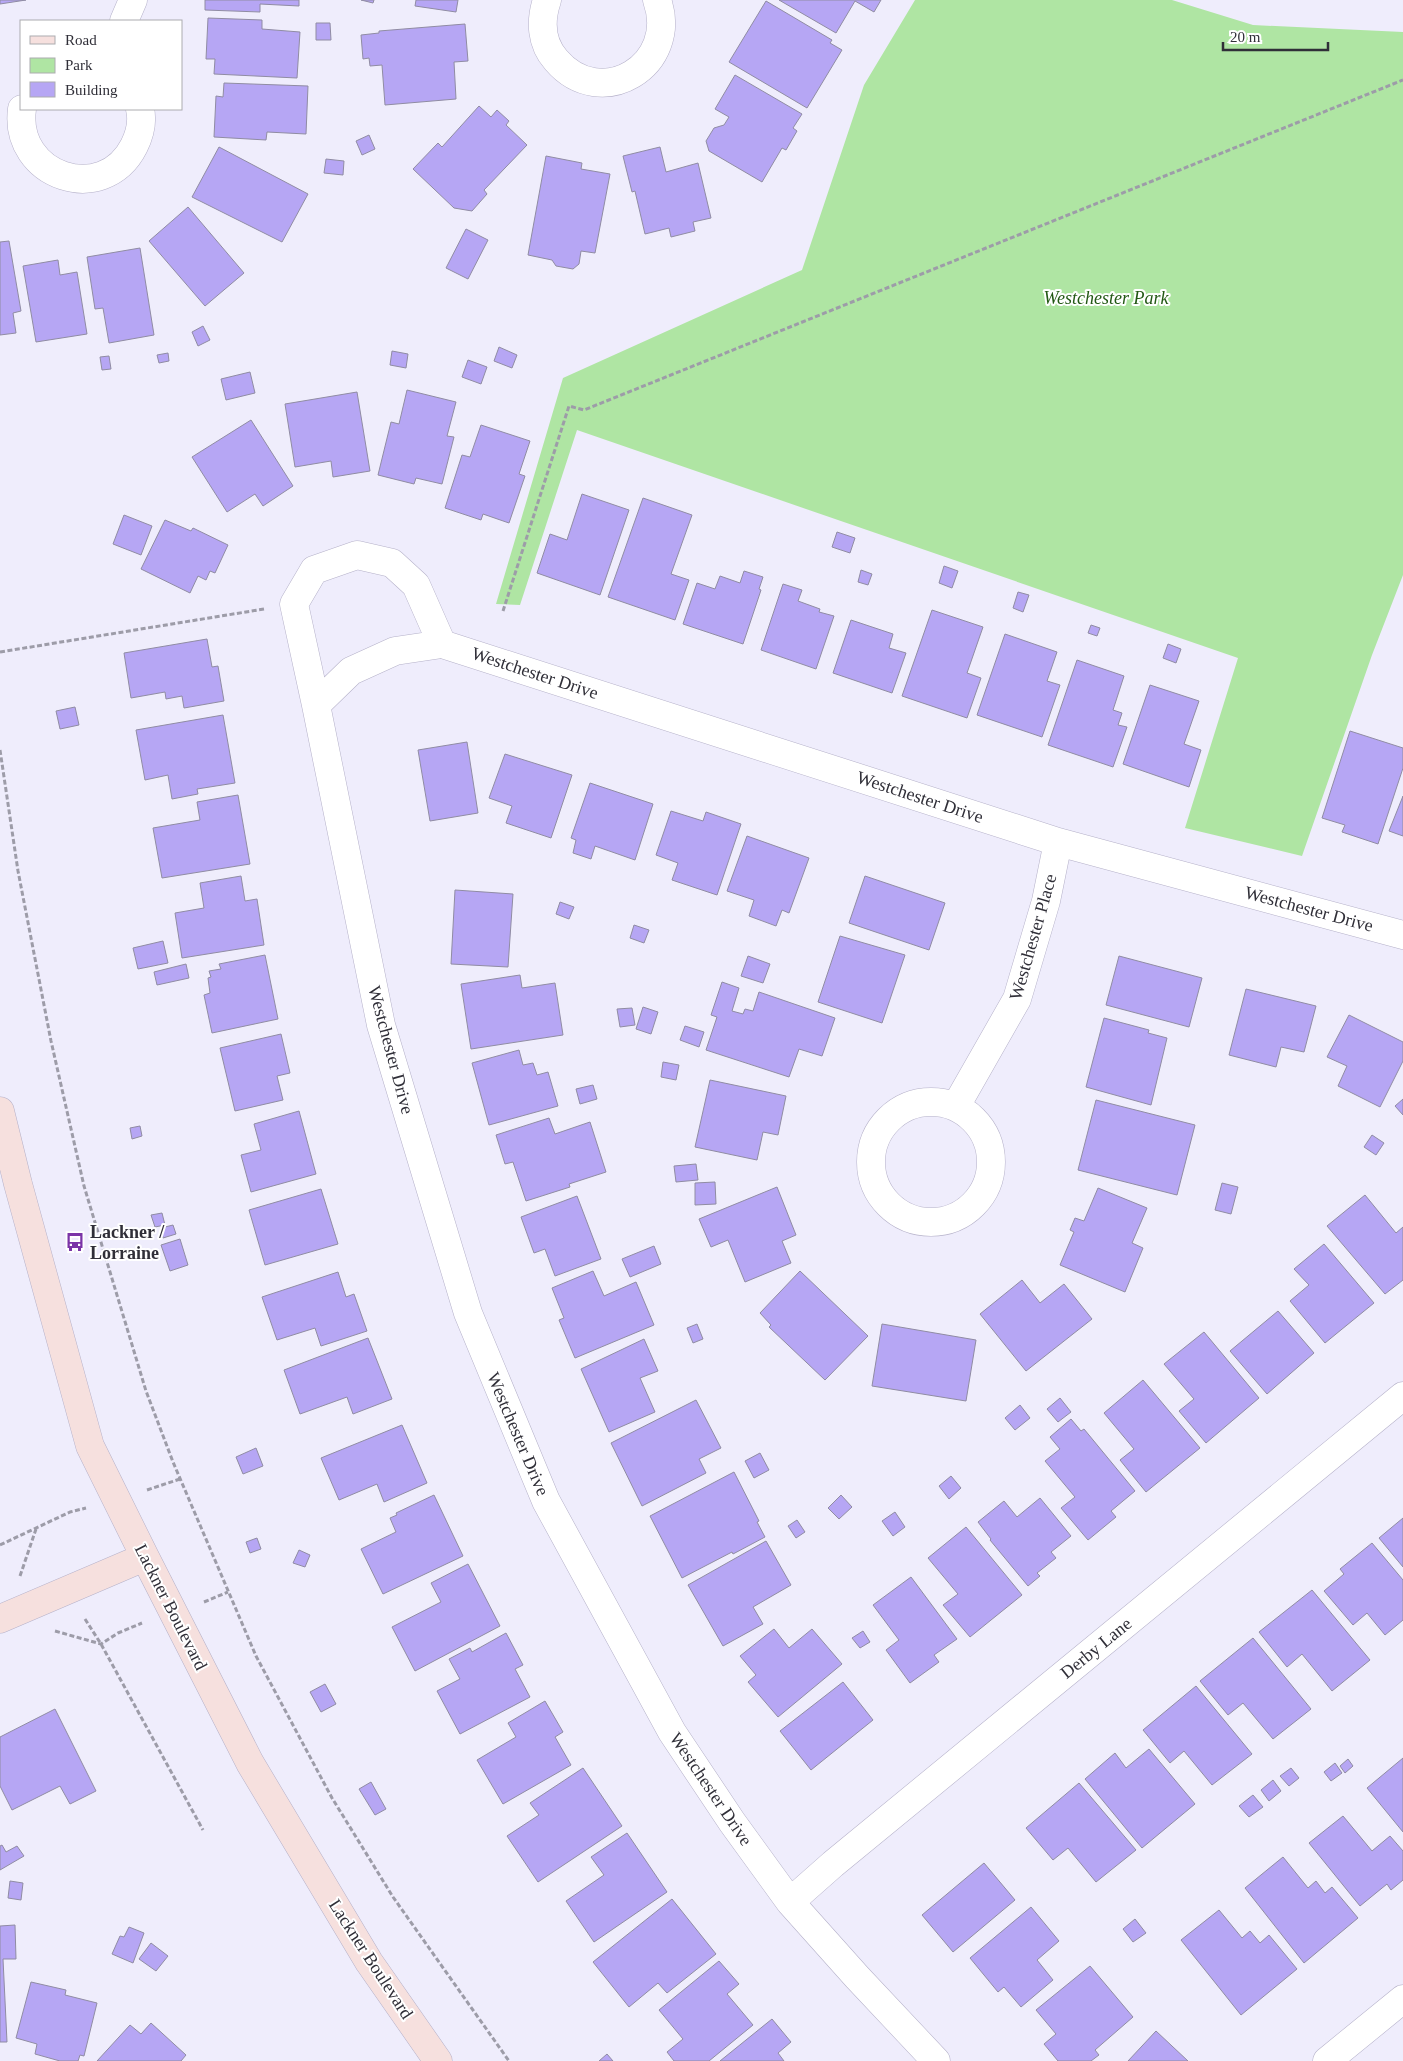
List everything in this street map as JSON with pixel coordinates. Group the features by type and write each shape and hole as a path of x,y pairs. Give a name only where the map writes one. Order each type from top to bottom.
{"main road":[{"name":"Lackner Boulevard","path":"0,1111 18,1184 90,1446 144,1557 250,1763 369,1962 438,2061"},
{"path":"0,1619 144,1557"}],"street":[{"path":"124,20 133,0"},
{"path":"547,0 543,13 542,31 549,52 565,70 583,80 600,83 620,80 639,71 654,54 662,34 662,13 658,0"},
{"path":"22,110 20,122 26,143 39,162 57,174 77,179 98,177 115,168 130,154 140,135 142,118 140,110"},
{"path":"294,604 314,570 357,555 392,563 416,585 442,644"},
{"name":"Westchester Drive","path":"294,604 381,1025 468,1313 546,1501 672,1732 732,1822 790,1902 936,2061"},
{"name":"Westchester Drive","path":"316,705 351,671 395,651 442,644 1058,842 1403,934"},
{"name":"Westchester Place","path":"956,1106 1017,999 1046,901 1058,842"},
{"path":"936,1102 956,1106 976,1122 988,1140 992,1160 990,1178 980,1196 965,1211 948,1220 927,1222 907,1217 889,1205 876,1186 871,1165 873,1145 887,1121 904,1108 915,1104 936,1102"},
{"name":"Derby Lane","path":"790,1902 827,1869 1403,1396"},
{"path":"1327,2061 1403,1999"}],"path":[{"path":"503,611 569,406 584,410 1403,80"},
{"path":"0,652 294,604"},
{"path":"0,750 27,918 50,1041 84,1186 146,1391 180,1479 256,1656 332,1798 392,1897 509,2061"},
{"path":"154,1488 180,1479"},
{"path":"0,1545 70,1512"},
{"path":"205,1601 228,1592"},
{"path":"84,1619 101,1644 203,1830"},
{"path":"101,1644 118,1633"}],"green space":[{"name":"Westchester Park","path":"915,0 1172,0 1253,25 1403,32 1403,575 1372,655 1302,856 1185,828 1238,658 577,430 520,605 496,604 563,378 802,270 864,85"}],"building":[{"path":"0,0 26,0 0,4"},
{"path":"205,0 299,0 299,6 260,4 260,12 205,10"},
{"path":"361,0 374,0 373,3"},
{"path":"416,0 458,0 456,12 415,6"},
{"path":"779,0 881,0 874,12 855,1 836,33"},
{"path":"766,1 832,40 830,43 842,50 807,108 729,62"},
{"path":"208,18 262,20 262,29 300,32 297,78 214,74 215,59 206,59"},
{"path":"316,23 330,23 331,40 316,40"},
{"path":"465,24 468,61 454,62 456,99 385,105 382,65 370,66 369,58 363,59 361,35 379,33 379,31"},
{"path":"735,75 802,114 793,128 797,131 786,150 782,148 762,182 709,151 706,141 714,128 724,125 729,117 715,109"},
{"path":"224,83 308,86 306,134 267,132 266,140 214,137 216,96 223,97"},
{"path":"479,106 491,117 497,110 509,121 506,125 527,145 484,190 487,194 472,211 454,208 413,169 438,143 442,147"},
{"path":"369,135 375,149 362,155 356,141"},
{"path":"219,147 308,194 282,242 192,197"},
{"path":"660,147 666,172 698,163 711,218 693,222 695,231 671,237 669,228 645,234 635,191 632,192 623,156"},
{"path":"546,156 582,163 581,169 610,174 595,253 581,251 579,264 573,269 556,266 552,260 528,255"},
{"path":"326,159 344,161 343,175 324,173"},
{"path":"188,207 244,273 205,306 149,241"},
{"path":"466,229 488,240 468,279 446,268"},
{"path":"9,241 21,311 13,313 16,333 0,335 0,242"},
{"path":"140,248 154,335 109,343 103,308 95,309 87,257"},
{"path":"58,260 60,275 77,272 87,334 36,342 23,266"},
{"path":"203,326 210,340 198,346 192,332"},
{"path":"499,347 517,355 512,368 494,361"},
{"path":"392,351 408,354 406,368 390,365"},
{"path":"168,353 169,361 159,363 157,355"},
{"path":"109,356 111,369 102,370 100,357"},
{"path":"468,360 487,367 481,384 462,377"},
{"path":"250,372 255,393 226,400 221,379"},
{"path":"407,390 456,402 447,436 454,437 442,484 416,478 414,484 378,475 391,422 399,424"},
{"path":"357,392 370,471 333,477 331,461 295,467 285,404"},
{"path":"251,420 293,486 263,506 255,494 227,512 192,457"},
{"path":"481,425 530,441 519,474 525,476 509,523 483,514 481,520 445,508 462,455 470,457"},
{"path":"582,494 629,510 600,595 537,573 550,534 567,540"},
{"path":"643,498 692,515 671,574 689,580 675,620 608,597"},
{"path":"124,515 152,526 141,555 113,544"},
{"path":"165,520 191,531 193,528 228,545 215,573 210,571 206,580 198,576 190,593 141,569"},
{"path":"837,532 855,538 850,553 832,547"},
{"path":"944,566 958,571 952,588 939,583"},
{"path":"861,570 872,574 868,585 858,582"},
{"path":"744,571 763,577 759,589 761,590 743,644 683,624 697,583 715,589 720,576 740,583"},
{"path":"783,584 802,590 798,601 820,609 819,612 834,616 816,669 761,650"},
{"path":"1018,592 1029,595 1023,612 1013,608"},
{"path":"932,610 983,627 967,673 981,678 967,718 902,696"},
{"path":"851,620 893,634 889,648 906,653 892,693 833,673"},
{"path":"1091,625 1100,628 1097,636 1088,633"},
{"path":"1005,634 1057,652 1047,681 1060,685 1042,737 977,715"},
{"path":"207,639 212,667 218,666 224,701 184,708 182,696 166,699 165,692 131,698 124,653"},
{"path":"1168,644 1181,649 1176,663 1163,658"},
{"path":"1077,660 1124,676 1113,710 1122,713 1118,725 1127,727 1113,767 1048,745"},
{"path":"1150,685 1199,701 1184,744 1201,750 1189,787 1123,764"},
{"path":"75,707 79,725 60,729 56,711"},
{"path":"223,715 235,783 197,789 198,794 172,799 168,775 145,780 136,730"},
{"path":"1350,731 1403,748 1403,768 1378,844 1342,832 1345,825 1322,818"},
{"path":"467,742 478,813 430,821 418,750"},
{"path":"505,754 572,775 551,838 506,823 512,806 489,798"},
{"path":"590,783 653,804 635,860 595,846 591,859 573,853 576,840 571,838"},
{"path":"238,795 250,864 162,878 153,828 200,820 197,802"},
{"path":"1403,796 1403,836 1389,831"},
{"path":"671,811 703,821 706,812 741,824 717,895 672,880 678,863 656,855"},
{"path":"747,836 809,858 789,913 782,910 776,926 749,916 754,900 727,891"},
{"path":"241,876 245,901 257,899 264,945 182,958 175,913 204,908 200,883"},
{"path":"865,876 945,903 929,950 849,923"},
{"path":"455,890 513,894 508,967 451,964"},
{"path":"560,902 574,907 569,919 556,914"},
{"path":"634,925 649,930 644,943 630,938"},
{"path":"840,936 905,955 882,1023 818,1002"},
{"path":"163,941 168,963 138,969 133,948"},
{"path":"265,955 278,1019 212,1033 204,995 210,993 208,978 211,977 209,971 221,969 219,964"},
{"path":"748,956 770,964 763,983 741,976"},
{"path":"1119,956 1202,978 1189,1027 1106,1005"},
{"path":"186,964 189,978 157,985 154,972"},
{"path":"520,975 522,988 555,983 563,1035 471,1049 461,984"},
{"path":"722,982 739,988 732,1011 743,1014 745,1009 753,1011 759,992 835,1018 822,1056 799,1049 789,1077 706,1050 717,1017 711,1015"},
{"path":"1246,989 1316,1006 1304,1052 1281,1047 1276,1067 1229,1055"},
{"path":"643,1007 658,1012 651,1034 636,1029"},
{"path":"632,1008 635,1025 620,1027 617,1009"},
{"path":"1349,1015 1403,1042 1403,1061 1380,1107 1338,1086 1347,1066 1327,1057"},
{"path":"1104,1018 1149,1030 1148,1033 1167,1038 1151,1105 1086,1087"},
{"path":"685,1026 704,1032 699,1047 680,1040"},
{"path":"281,1034 290,1073 277,1076 283,1100 235,1111 220,1048"},
{"path":"519,1050 523,1065 533,1063 537,1075 548,1072 558,1106 489,1125 472,1063"},
{"path":"663,1062 679,1065 676,1080 661,1077"},
{"path":"710,1080 786,1096 778,1135 763,1132 757,1160 695,1147"},
{"path":"593,1085 597,1099 580,1104 576,1089"},
{"path":"1403,1099 1403,1115 1395,1106"},
{"path":"1096,1100 1195,1125 1177,1195 1078,1170"},
{"path":"299,1111 316,1174 251,1192 241,1155 261,1150 254,1124"},
{"path":"549,1118 555,1134 590,1122 606,1172 569,1184 570,1187 526,1201 513,1162 505,1164 496,1135"},
{"path":"140,1126 142,1136 132,1139 130,1128"},
{"path":"1372,1135 1384,1143 1376,1155 1364,1147"},
{"path":"696,1164 698,1180 676,1182 674,1166"},
{"path":"715,1182 716,1204 695,1205 695,1183"},
{"path":"1222,1183 1238,1187 1231,1214 1215,1210"},
{"path":"777,1187 796,1235 782,1241 791,1263 745,1282 728,1240 711,1247 699,1219"},
{"path":"1098,1188 1147,1208 1132,1243 1143,1248 1125,1292 1060,1265 1074,1232 1070,1230 1075,1218 1084,1221"},
{"path":"321,1189 338,1244 265,1265 249,1210"},
{"path":"1365,1195 1396,1233 1403,1227 1403,1280 1385,1294 1327,1226"},
{"path":"577,1196 601,1259 555,1276 545,1249 534,1253 521,1217"},
{"path":"162,1213 165,1225 155,1227 151,1215"},
{"path":"173,1225 176,1234 163,1238 161,1228"},
{"path":"180,1239 188,1265 170,1271 161,1245"},
{"path":"1324,1244 1374,1303 1325,1343 1290,1301 1309,1285 1294,1269"},
{"path":"654,1246 661,1264 630,1277 622,1259"},
{"path":"593,1271 604,1296 636,1282 654,1325 575,1358 559,1320 564,1318 552,1288"},
{"path":"800,1271 868,1336 825,1380 769,1327 771,1325 760,1313"},
{"path":"338,1272 346,1297 354,1294 367,1331 321,1346 315,1328 277,1340 262,1297"},
{"path":"1022,1280 1040,1303 1064,1284 1092,1319 1026,1371 980,1314"},
{"path":"1278,1311 1314,1353 1267,1394 1230,1351"},
{"path":"697,1324 703,1339 693,1343 687,1328"},
{"path":"882,1324 976,1340 966,1401 872,1386"},
{"path":"1204,1332 1259,1398 1206,1443 1179,1411 1194,1399 1164,1364"},
{"path":"368,1338 392,1399 353,1414 347,1397 300,1414 284,1370"},
{"path":"644,1339 658,1371 640,1378 655,1412 609,1432 581,1369"},
{"path":"1143,1380 1200,1448 1146,1492 1120,1460 1134,1449 1104,1413"},
{"path":"1060,1398 1071,1412 1058,1422 1047,1409"},
{"path":"696,1400 721,1448 699,1459 706,1473 642,1506 611,1443"},
{"path":"1020,1405 1030,1418 1015,1430 1005,1418"},
{"path":"1071,1419 1081,1431 1084,1429 1135,1491 1111,1511 1116,1517 1088,1540 1061,1508 1075,1497 1045,1461 1060,1449 1050,1437"},
{"path":"402,1425 427,1483 384,1502 377,1484 339,1500 321,1458"},
{"path":"256,1448 263,1466 243,1474 236,1457"},
{"path":"760,1453 769,1470 754,1478 745,1461"},
{"path":"734,1472 765,1537 682,1578 650,1516"},
{"path":"951,1476 961,1488 949,1499 939,1486"},
{"path":"434,1495 463,1556 383,1594 361,1549 396,1532 390,1518 397,1515 396,1513"},
{"path":"841,1495 852,1507 839,1519 828,1508"},
{"path":"1040,1498 1071,1536 1051,1552 1056,1558 1037,1573 1040,1576 1028,1586 990,1540 978,1522 1004,1501 1017,1517"},
{"path":"895,1512 905,1527 893,1536 882,1521"},
{"path":"1403,1518 1403,1567 1379,1538"},
{"path":"797,1520 805,1532 796,1538 788,1526"},
{"path":"966,1527 1022,1595 970,1637 943,1605 958,1594 928,1558"},
{"path":"257,1538 261,1549 250,1553 246,1542"},
{"path":"766,1541 791,1585 753,1607 763,1624 723,1646 688,1585"},
{"path":"1372,1543 1403,1580 1403,1620 1385,1635 1367,1613 1353,1625 1324,1591 1344,1574 1340,1569"},
{"path":"299,1550 310,1555 305,1567 293,1563"},
{"path":"468,1564 500,1626 415,1671 392,1627 441,1602 431,1583"},
{"path":"911,1577 957,1639 934,1655 939,1662 910,1683 886,1650 899,1640 873,1605"},
{"path":"1312,1590 1370,1660 1332,1691 1302,1654 1287,1667 1259,1632"},
{"path":"774,1629 789,1648 812,1629 842,1664 778,1717 748,1682 756,1675 740,1656"},
{"path":"863,1631 870,1642 860,1648 852,1638"},
{"path":"506,1633 523,1665 515,1669 530,1697 460,1734 437,1691 460,1679 449,1659 470,1648 472,1652"},
{"path":"1253,1638 1311,1709 1273,1739 1243,1703 1228,1715 1200,1681"},
{"path":"843,1682 873,1720 811,1770 780,1731"},
{"path":"325,1684 336,1704 321,1712 310,1692"},
{"path":"1196,1686 1252,1754 1212,1785 1184,1751 1170,1763 1143,1730"},
{"path":"545,1701 563,1732 555,1737 571,1765 503,1804 477,1760 516,1737 508,1723"},
{"path":"55,1709 96,1791 70,1804 60,1786 12,1810 0,1786 0,1737"},
{"path":"1149,1749 1195,1804 1142,1848 1085,1779 1115,1753 1126,1768"},
{"path":"1403,1758 1403,1832 1367,1788"},
{"path":"1348,1759 1353,1766 1345,1773 1340,1766"},
{"path":"1335,1763 1342,1773 1331,1781 1324,1772"},
{"path":"583,1768 622,1826 538,1882 507,1836 539,1815 530,1803"},
{"path":"1291,1768 1299,1778 1289,1786 1280,1776"},
{"path":"1273,1780 1281,1791 1269,1801 1261,1790"},
{"path":"371,1782 386,1809 375,1815 359,1789"},
{"path":"1079,1783 1136,1850 1096,1882 1068,1848 1053,1860 1026,1828"},
{"path":"1253,1795 1263,1807 1249,1817 1239,1806"},
{"path":"1343,1816 1372,1851 1390,1836 1403,1851 1403,1880 1391,1890 1387,1884 1360,1906 1309,1843"},
{"path":"627,1833 667,1892 594,1942 566,1901 604,1875 591,1857"},
{"path":"2,1845 6,1852 17,1846 24,1856 0,1870 0,1846"},
{"path":"1283,1857 1308,1888 1316,1881 1325,1893 1332,1887 1358,1918 1304,1963 1245,1888"},
{"path":"984,1863 1015,1900 953,1952 922,1915"},
{"path":"10,1881 23,1883 21,1900 8,1898"},
{"path":"672,1899 716,1954 667,1993 658,1983 629,2007 593,1962"},
{"path":"1031,1907 1059,1941 1037,1960 1053,1980 1021,2007 1004,1987 998,1992 970,1958"},
{"path":"1219,1910 1242,1938 1250,1931 1260,1943 1269,1935 1297,1969 1241,2015 1181,1940"},
{"path":"1135,1919 1146,1933 1133,1942 1123,1929"},
{"path":"15,1925 16,1959 3,1959 7,2042 0,2042 0,1926"},
{"path":"129,1927 144,1933 133,1963 112,1954 120,1936 124,1937"},
{"path":"151,1943 168,1956 156,1971 139,1959"},
{"path":"719,1961 739,1984 727,1994 753,2025 709,2061 674,2061 667,2052 683,2039 659,2010"},
{"path":"1090,1966 1133,2017 1095,2050 1099,2055 1091,2061 1058,2061 1044,2044 1056,2034 1036,2010"},
{"path":"31,1982 66,1990 65,1995 97,2003 84,2056 80,2055 78,2061 60,2061 35,2054 37,2044 16,2038"},
{"path":"772,2019 791,2042 778,2053 784,2061 720,2061"},
{"path":"151,2023 186,2055 181,2061 97,2061 130,2025 141,2034"},
{"path":"1156,2031 1188,2061 1128,2061"},
{"path":"607,2054 613,2061 599,2061"}],"place":[{"name":"Lackner / Lorraine","path":"75,1242"}]}
